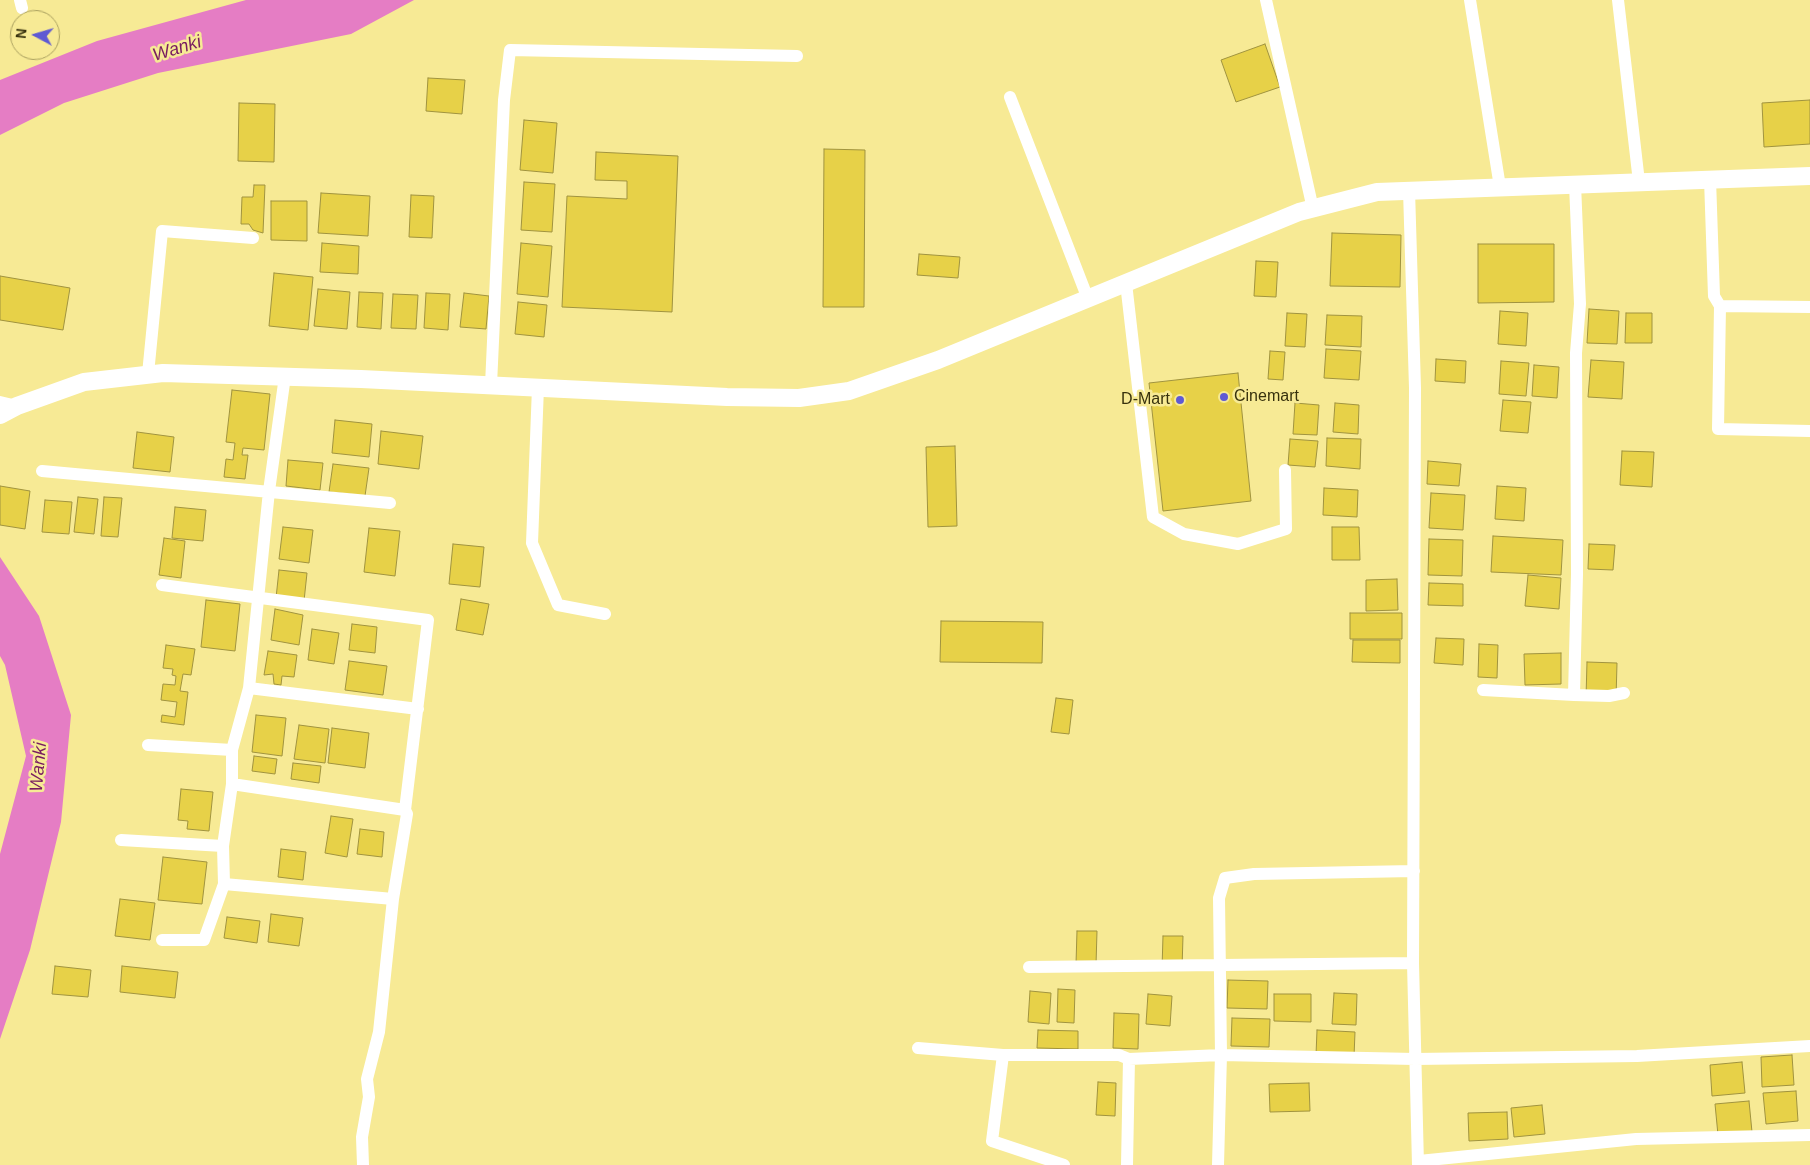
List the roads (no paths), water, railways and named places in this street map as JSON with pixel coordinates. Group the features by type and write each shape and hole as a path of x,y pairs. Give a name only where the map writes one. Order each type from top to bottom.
{"street":[{"path":"1266,0 1313,208"},
{"path":"1470,0 1500,187"},
{"path":"1618,0 1639,182"},
{"path":"491,385 504,100 510,50 797,56"},
{"path":"1010,97 1088,299"},
{"path":"0,415 17,406 84,382 163,372 538,387 726,397 798,398 848,391 938,360 1299,212 1377,192 1810,176"},
{"path":"1710,179 1714,296 1720,306 1718,429 1810,431"},
{"path":"1574,695 1577,574 1576,353 1580,304 1575,184"},
{"path":"1409,190 1415,388 1413,963 1419,1163 1636,1139 1810,1135"},
{"path":"148,374 162,231 253,238"},
{"path":"1126,283 1153,517 1184,534 1238,544 1286,529 1285,470"},
{"path":"1720,306 1810,308"},
{"path":"162,940 204,940 224,884 223,846 232,784 232,750 249,688 269,491 285,376"},
{"path":"538,387 532,542 558,605 606,614"},
{"path":"0,402 17,406"},
{"path":"42,471 390,503"},
{"path":"162,585 258,596 428,620 405,810 407,814 393,899 379,1032 367,1079 369,1097 362,1136 363,1165"},
{"path":"249,688 418,709"},
{"path":"1483,690 1609,696 1624,693"},
{"path":"148,745 232,750"},
{"path":"232,784 405,810"},
{"path":"121,840 223,846"},
{"path":"1218,1165 1221,1055 1219,898 1225,878 1254,874 1414,871"},
{"path":"224,884 393,899"},
{"path":"1029,967 1413,963"},
{"path":"918,1048 1003,1055 1119,1055 1129,1059 1221,1055 1415,1059 1637,1056 1810,1046"},
{"path":"1003,1055 992,1141 1064,1165"},
{"path":"1127,1165 1129,1059"}],"water":[{"name":"Wanki","path":"246,0 414,0 351,34 158,73 64,103 0,135 0,80 50,60 60,60 60,56 97,41"},
{"name":"Wanki","path":"0,557 39,616 71,715 61,822 30,950 0,1039 0,854 26,756 5,665 0,656"}],"place":[{"name":"Cinemart","path":"1224,397"},
{"name":"D-Mart","path":"1180,400"}]}
